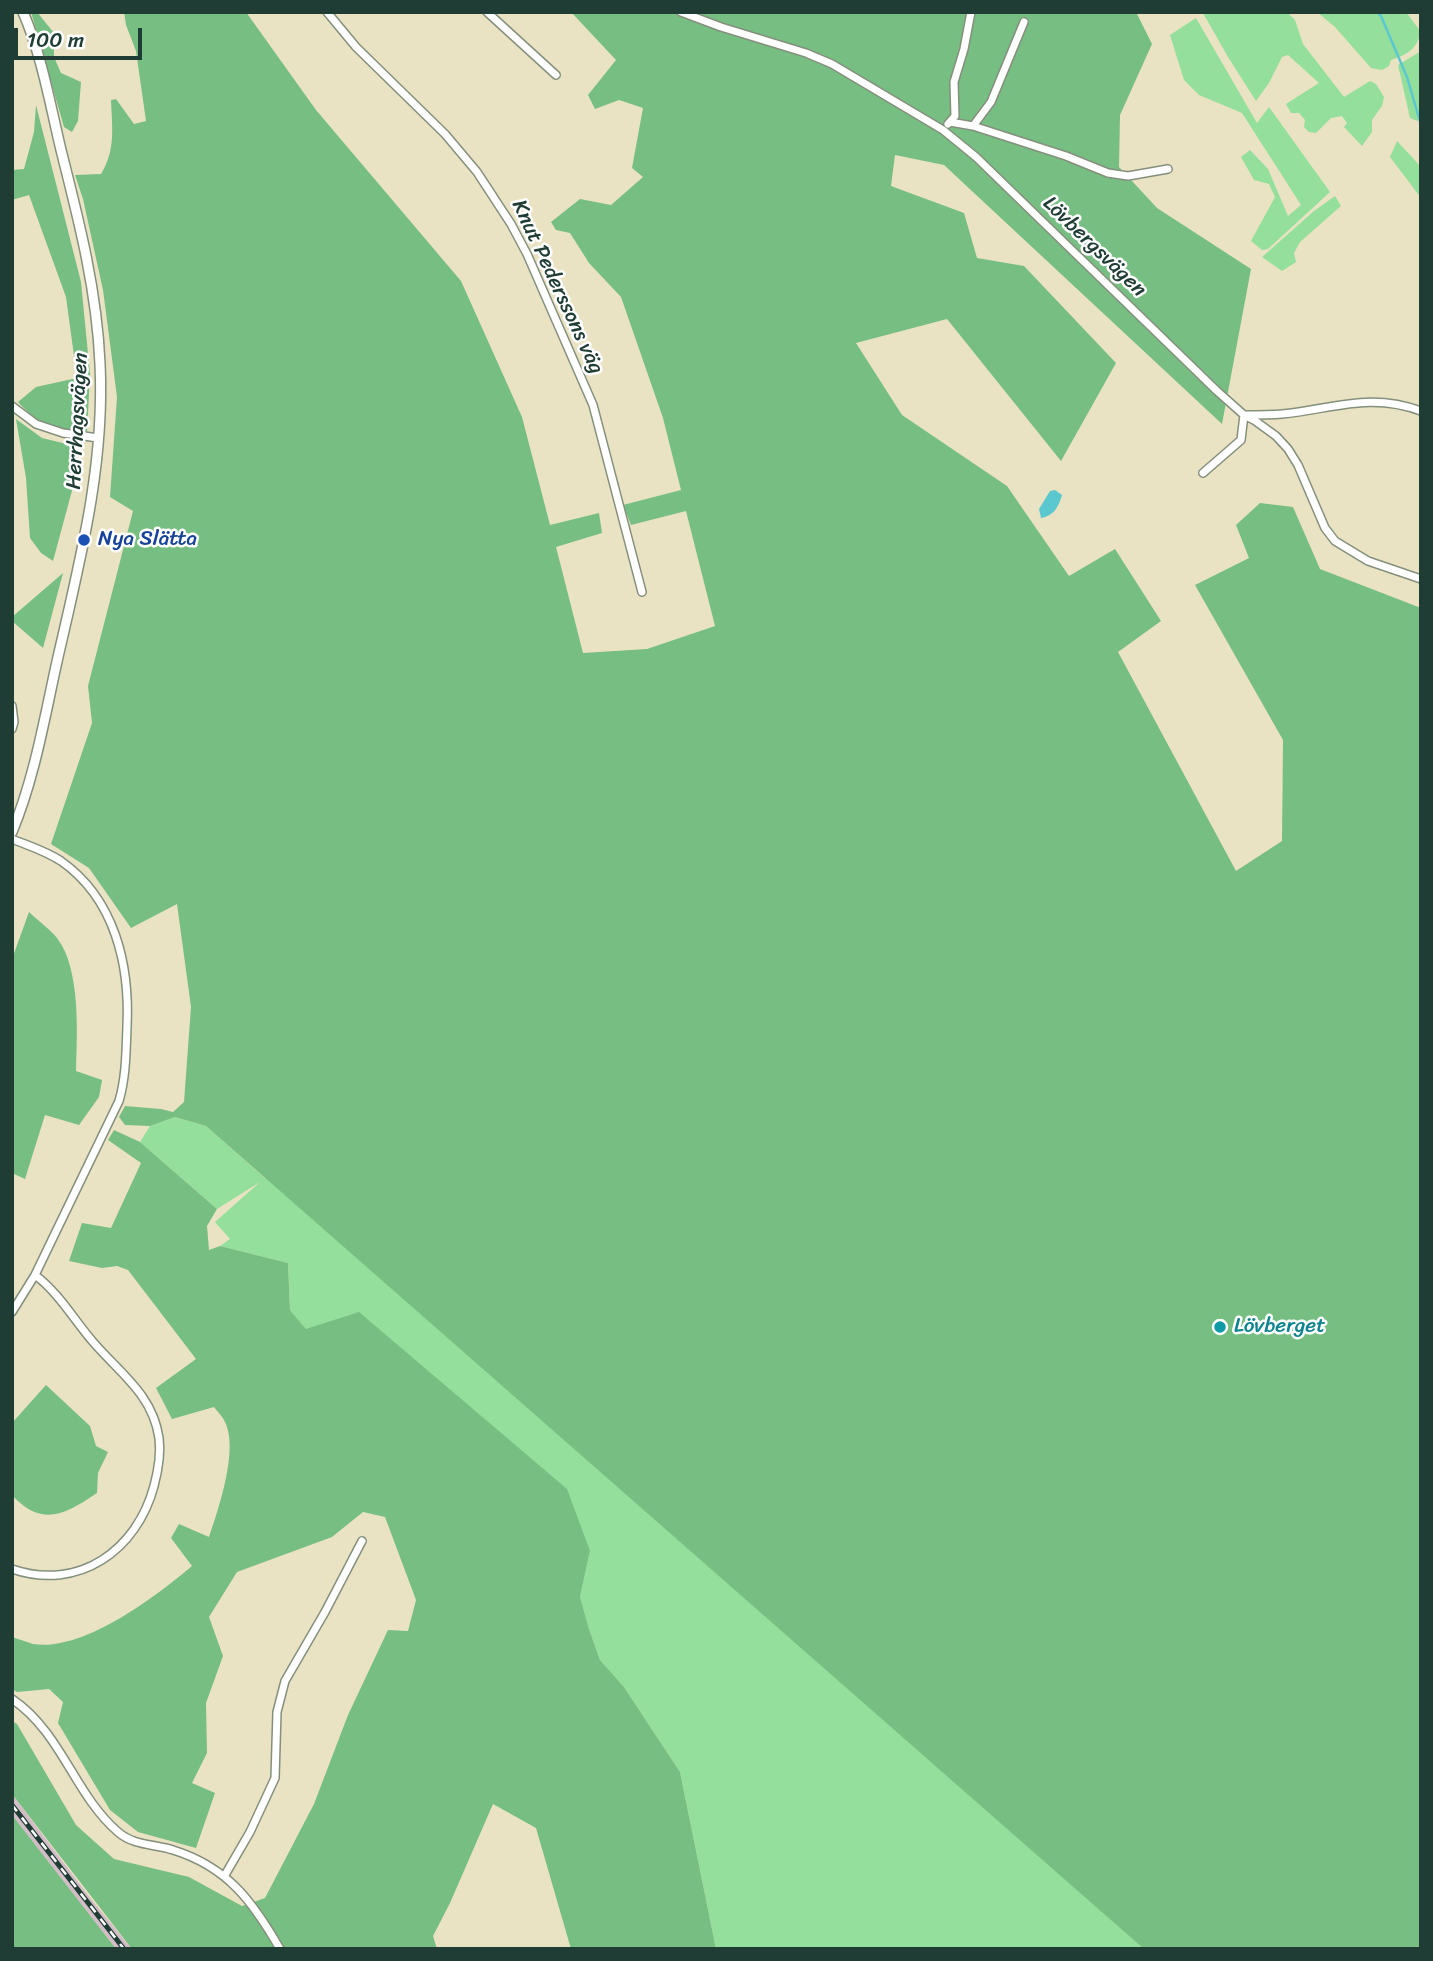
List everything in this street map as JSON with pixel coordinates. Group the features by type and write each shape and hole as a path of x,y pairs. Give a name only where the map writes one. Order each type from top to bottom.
{"street":[{"name":"Herrhagsvägen","path":"12,832 37,747 94,486 100,365 97,316 88,262 38,57 23,12"},
{"name":"Knut Pederssons väg","path":"327,12 356,47 444,134 477,172 511,224 527,254 593,405 642,592"},
{"path":"487,12 556,75"},
{"name":"Lövbergsvägen","path":"681,12 832,64 943,130 976,157 1244,415 1276,436 1298,465 1325,528 1335,541 1368,561 1421,579"},
{"path":"943,130 955,116 954,82 971,12"},
{"path":"973,126 990,102 1024,22"},
{"path":"950,122 973,126 1066,156 1108,173 1128,176 1168,169"},
{"path":"1203,473 1241,440 1244,415 1283,414 1364,401 1386,401 1421,411"},
{"path":"12,406 36,424 63,433 98,438"},
{"path":"12,706 12,729"},
{"path":"12,839 61,861 80,878 107,914 125,971 128,1011 126,1072 119,1101 35,1275 12,1312"},
{"path":"12,1569 34,1574 76,1572 113,1553 126,1542 143,1518 157,1476 159,1457 159,1438 142,1393 95,1344 48,1284 35,1275"},
{"path":"225,1875 250,1832 275,1778 277,1712 285,1681 362,1541"},
{"path":"12,1699 27,1709 44,1727 86,1793 118,1832 146,1845 173,1850 225,1875 258,1911 280,1949"}],"shaded area":[{"path":"12,1794 132,1949 116,1949 81,1906 12,1815"}],"green space":[{"path":"31,12 37,12 54,33 54,57 61,73 81,82 78,121 72,132 64,127"},
{"path":"124,12 246,12 316,110 461,281 522,417 550,525 599,513 602,533 556,547 583,653 647,649 715,626 686,511 631,525 623,505 681,490 663,418 621,297 589,263 570,233 556,230 551,222 580,199 611,205 643,177 632,168 643,108 619,100 595,109 588,95 616,60 571,12 1136,12 1152,44 1120,115 1119,167 1157,208 1251,269 1222,424 944,165 895,155 891,186 964,213 977,258 1024,266 1116,363 1061,461 947,319 856,343 902,415 1007,486 1069,576 1115,549 1161,621 1118,652 1236,871 1282,841 1283,740 1195,585 1249,558 1236,525 1260,503 1293,507 1320,569 1421,608 1421,1949 1144,1949 206,1126 175,1117 150,1126 125,1125 119,1117 125,1106 173,1112 184,1102 191,1007 177,904 131,928 89,868 51,844 92,723 88,686 133,511 110,497 117,397 103,290 75,175 101,174 106,165 112,138 111,100 116,99 134,124 146,121 136,51"},
{"path":"1287,12 1295,20 1303,44 1344,97 1370,81 1376,84 1384,97 1382,106 1372,120 1372,132 1362,146 1344,127 1347,123 1342,116 1331,118 1316,133 1309,132 1304,127 1305,120 1299,113 1291,113 1286,104 1319,83 1288,55 1282,57 1256,101 1203,13"},
{"path":"1317,12 1406,12 1421,32 1414,47 1391,60 1389,66 1382,70 1371,68 1335,27"},
{"path":"1196,18 1257,123 1269,107 1330,192 1268,249 1262,250 1251,241 1275,197 1269,184 1254,180 1241,157 1250,150 1268,169 1288,216 1301,205 1242,113 1199,95 1184,80 1170,35"},
{"path":"1421,51 1421,117 1417,121 1410,118 1398,65"},
{"path":"36,105 81,282 90,374 87,433 41,422 18,402 36,387 77,378 66,297 29,195 12,200 12,170 24,169 34,132"},
{"path":"1397,141 1421,167 1421,198 1390,157"},
{"path":"1335,196 1341,206 1300,242 1294,253 1296,262 1282,271 1262,257 1314,211"},
{"path":"16,419 42,438 75,446 73,487 53,561 41,553 30,538 26,478"},
{"path":"63,573 43,648 12,621 12,617"},
{"path":"29,912 57,938 70,967 76,1002 76,1071 102,1080 99,1097 79,1125 45,1115 25,1179 12,1173 12,959"},
{"path":"175,1117 206,1126 265,1178 282,1164 1144,1949 716,1949 680,1772 624,1687 600,1660 589,1629 580,1597 590,1551 306,1329 290,1310 288,1263 220,1246 230,1239 215,1222 260,1182 217,1209 140,1142 150,1126"},
{"path":"114,1130 140,1142 217,1209 207,1226 209,1250 220,1246 288,1263 290,1310 306,1329 359,1312 567,1489 590,1551 580,1597 589,1629 600,1660 624,1687 680,1772 716,1949 571,1949 536,1828 493,1804 433,1936 437,1949 132,1949 12,1794 12,1721 17,1724 76,1825 114,1859 189,1877 242,1906 265,1898 314,1804 348,1715 388,1630 408,1631 416,1600 385,1517 363,1512 332,1537 237,1572 209,1617 223,1656 206,1703 207,1753 192,1783 215,1793 196,1848 138,1832 110,1810 58,1723 63,1702 49,1689 17,1692 12,1689 12,1637 33,1644 53,1644 96,1631 139,1606 192,1566 171,1538 179,1524 209,1537 229,1462 228,1432 224,1420 214,1407 172,1419 156,1388 196,1359 128,1270 117,1266 102,1268 69,1261 82,1223 111,1228 141,1163 108,1140"},
{"path":"46,1385 90,1426 96,1446 108,1452 98,1473 97,1493 75,1507 54,1514 34,1512 12,1495 12,1423"},
{"path":"12,1815 116,1949 14,1949"}],"water":[{"path":"1055,490 1062,495 1059,503 1053,513 1041,518 1039,509 1050,491"}],"waterway":[{"path":"1377,12 1407,77 1421,125"}],"railway":[{"path":"12,1805 124,1949"}],"place":[{"name":"Nya Slätta","path":"84,540"},
{"name":"Lövberget","path":"1220,1327"}]}
